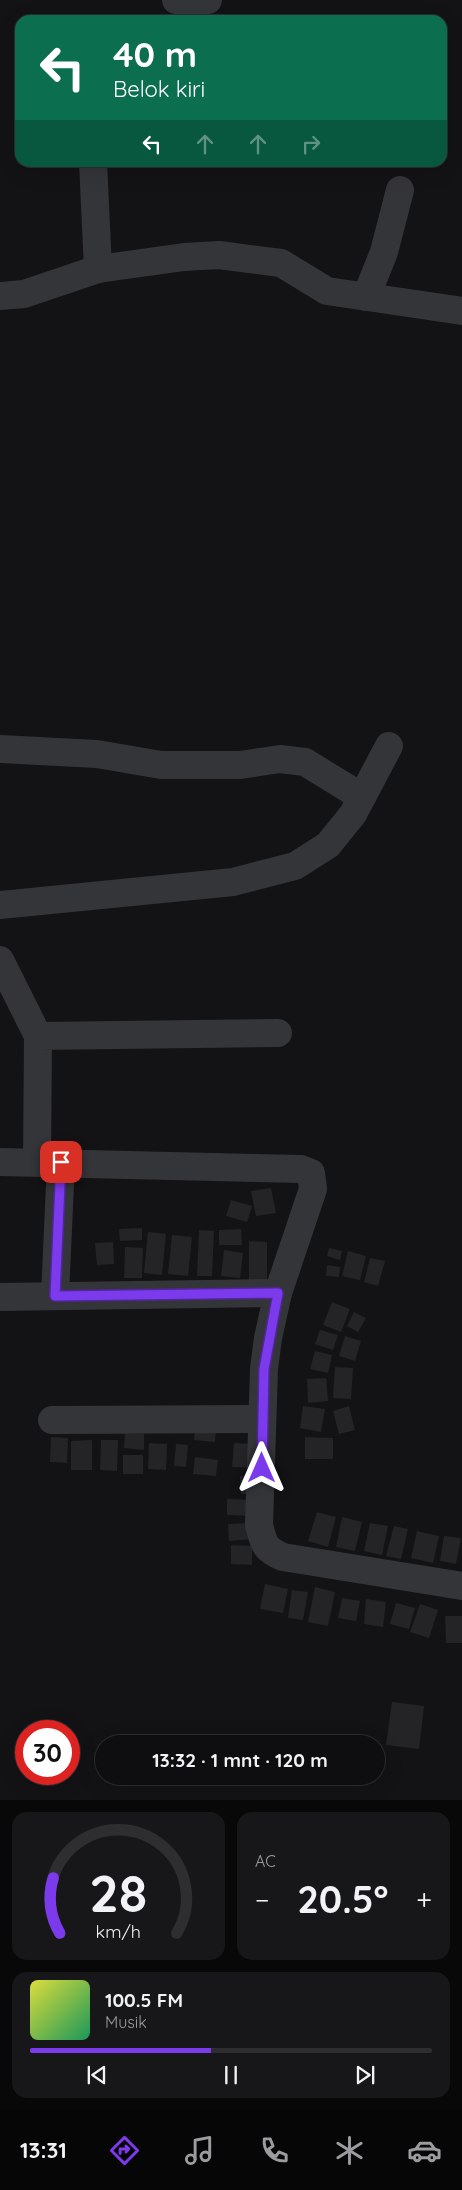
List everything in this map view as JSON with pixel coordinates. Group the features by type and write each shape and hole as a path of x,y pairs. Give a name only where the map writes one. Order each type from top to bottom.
{"street":[{"path":"176,0 191,3 208,0"},
{"path":"93,167 98,269"},
{"path":"366,297 384,252 400,190"},
{"path":"0,296 24,294 98,269 219,254 281,263 327,290 462,311"},
{"path":"0,905 233,882 295,866 328,845 353,814 389,746"},
{"path":"0,749 96,754 161,765 240,765 280,759 305,762 362,797"},
{"path":"0,960 38,1036 49,1162 55,1296"},
{"path":"38,1036 278,1033"},
{"path":"0,1162 307,1170 311,1173 313,1189 278,1293 264,1369 261,1419 262,1484 259,1525 264,1545 271,1552 283,1557 462,1586"},
{"path":"0,1297 278,1293"},
{"path":"52,1420 261,1419"}],"building":[{"path":"271,1188 276,1213 256,1216 251,1191"},
{"path":"231,1200 252,1206 247,1222 226,1216"},
{"path":"142,1228 142,1240 120,1241 119,1229"},
{"path":"241,1229 242,1245 219,1245 219,1230"},
{"path":"199,1230 214,1231 212,1276 197,1276"},
{"path":"148,1232 166,1234 162,1275 144,1273"},
{"path":"172,1235 192,1237 188,1276 168,1274"},
{"path":"249,1241 267,1242 267,1280 249,1281"},
{"path":"113,1242 114,1264 97,1265 95,1243"},
{"path":"125,1247 143,1248 142,1278 124,1278"},
{"path":"329,1248 342,1251 340,1260 327,1256"},
{"path":"224,1250 243,1253 240,1278 221,1276"},
{"path":"348,1251 366,1256 360,1280 342,1276"},
{"path":"370,1258 385,1261 378,1286 364,1282"},
{"path":"327,1265 340,1267 339,1277 326,1276"},
{"path":"332,1302 350,1309 341,1332 323,1325"},
{"path":"354,1312 366,1318 358,1332 347,1326"},
{"path":"320,1330 338,1335 333,1350 315,1344"},
{"path":"345,1336 361,1341 355,1361 339,1356"},
{"path":"315,1351 332,1355 328,1373 310,1369"},
{"path":"335,1367 353,1368 351,1399 333,1398"},
{"path":"326,1378 328,1401 308,1403 307,1379"},
{"path":"303,1406 325,1409 321,1432 300,1428"},
{"path":"349,1406 355,1430 339,1434 333,1411"},
{"path":"195,1425 216,1427 215,1442 194,1440"},
{"path":"125,1433 144,1434 144,1450 124,1448"},
{"path":"51,1437 68,1438 67,1463 50,1462"},
{"path":"305,1437 333,1438 333,1459 305,1459"},
{"path":"92,1440 92,1470 71,1470 71,1441"},
{"path":"101,1440 118,1440 117,1471 100,1470"},
{"path":"149,1443 167,1444 166,1470 148,1469"},
{"path":"234,1443 256,1444 255,1468 232,1467"},
{"path":"176,1444 188,1445 186,1467 174,1466"},
{"path":"123,1455 143,1455 143,1474 123,1474"},
{"path":"195,1457 218,1460 216,1476 193,1474"},
{"path":"255,1475 256,1494 241,1494 240,1476"},
{"path":"227,1499 254,1500 253,1516 227,1515"},
{"path":"317,1512 336,1517 328,1547 308,1541"},
{"path":"342,1517 362,1522 355,1551 336,1547"},
{"path":"251,1523 252,1539 229,1541 228,1524"},
{"path":"370,1523 388,1526 382,1555 364,1551"},
{"path":"394,1526 408,1529 401,1559 386,1556"},
{"path":"417,1531 439,1536 433,1563 411,1558"},
{"path":"444,1536 461,1538 456,1564 440,1561"},
{"path":"231,1545 252,1546 252,1565 231,1564"},
{"path":"265,1584 288,1589 283,1613 260,1609"},
{"path":"315,1587 335,1592 328,1626 308,1622"},
{"path":"292,1590 308,1592 303,1620 288,1618"},
{"path":"342,1598 360,1601 356,1621 338,1618"},
{"path":"366,1599 386,1602 383,1627 364,1624"},
{"path":"396,1603 415,1608 409,1629 390,1624"},
{"path":"420,1604 438,1610 429,1638 410,1632"},
{"path":"445,1616 462,1616 462,1643 446,1643"},
{"path":"392,1702 424,1706 419,1749 386,1745"}],"route":[{"path":"61,1162 55,1296 278,1293 268,1338 264,1369 261,1419 262,1468"}]}
